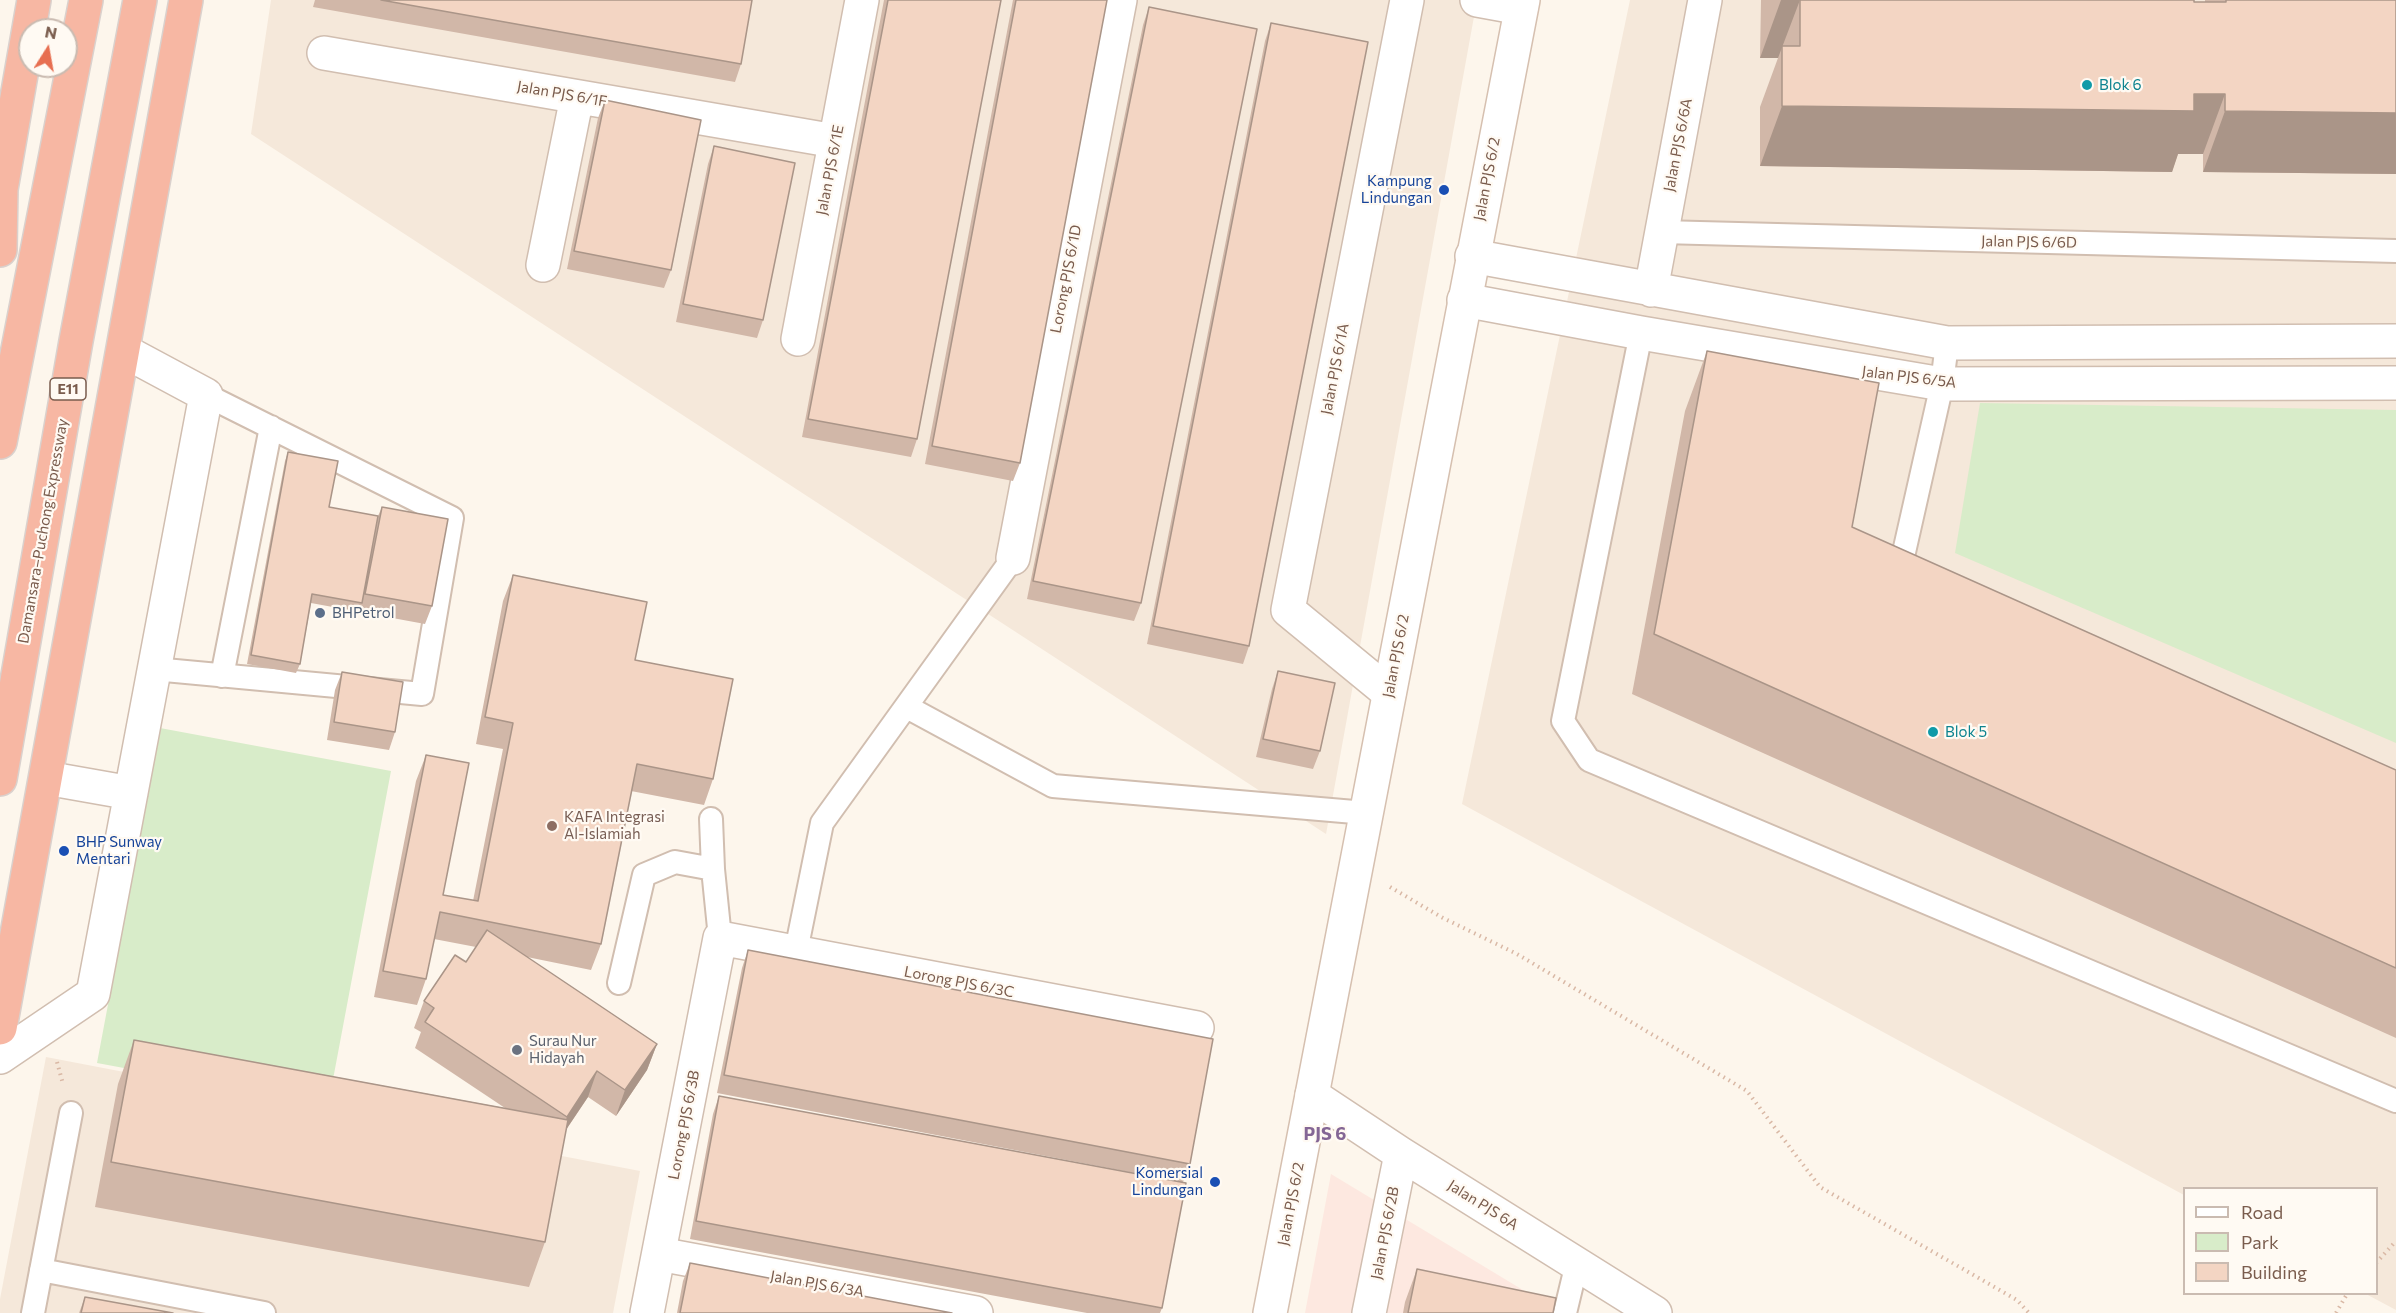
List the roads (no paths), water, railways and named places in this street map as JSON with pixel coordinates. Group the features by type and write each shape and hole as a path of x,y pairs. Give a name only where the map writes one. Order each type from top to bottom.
{"highway":[{"path":"0,250 1,191 34,0"},
{"path":"0,442 86,0"},
{"name":"Damansara–Puchong Expressway","path":"0,779 76,341 140,0"},
{"path":"0,1028 186,0"}],"street":[{"name":"Jalan PJS 6/1E","path":"798,339 862,0"},
{"name":"Lorong PJS 6/1D","path":"1013,558 1120,0"},
{"name":"Jalan PJS 6/1A","path":"1389,693 1287,610 1407,0"},
{"path":"1477,0 1522,4"},
{"name":"Jalan PJS 6/6A","path":"1651,290 1705,0"},
{"name":"Jalan PJS 6/2","path":"1270,1313 1522,4"},
{"name":"Jalan PJS 6/1F","path":"324,53 836,141"},
{"path":"543,265 578,97"},
{"path":"1472,256 1947,343 2396,341"},
{"name":"Jalan PJS 6/5A","path":"1464,300 1641,333 1942,384 2396,383"},
{"path":"0,1057 93,994 206,395 124,351"},
{"path":"46,778 131,793"},
{"name":"Lorong PJS 6/3C","path":"720,938 1197,1028"},
{"name":"Lorong PJS 6/3B","path":"647,1313 720,938"},
{"name":"Jalan PJS 6A","path":"1312,1095 1401,1154 1655,1313"},
{"name":"Jalan PJS 6/2B","path":"1369,1313 1401,1154"},
{"name":"Jalan PJS 6/3A","path":"659,1254 976,1313"}],"lane":[{"name":"Jalan PJS 6/6D","path":"1661,232 2396,252"},
{"path":"1641,333 1563,721 1589,760 2396,1101"},
{"path":"1926,590 1910,577 1902,561 1942,384 1947,343"},
{"path":"154,669 422,694 452,518 206,395"},
{"path":"222,676 271,427"},
{"path":"796,951 822,823 1013,558"},
{"path":"907,707 1053,786 1366,813"},
{"path":"711,819 713,870 720,938"},
{"path":"619,983 644,874 675,862 713,870"},
{"path":"33,1313 71,1113"},
{"path":"1565,1313 1577,1263"},
{"path":"41,1270 264,1313"}],"place":[{"name":"Blok 6","path":"2087,85"},
{"name":"Kampung Lindungan","path":"1444,190"},
{"name":"BHPetrol","path":"320,613"},
{"name":"Blok 5","path":"1933,732"},
{"name":"KAFA Integrasi Al-Islamiah","path":"552,826"},
{"name":"BHP Sunway Mentari","path":"64,851"},
{"name":"Surau Nur Hidayah","path":"517,1050"},
{"name":"Komersial Lindungan","path":"1215,1182"}],"district":[{"name":"PJS 6","path":"1325,1134"}]}
